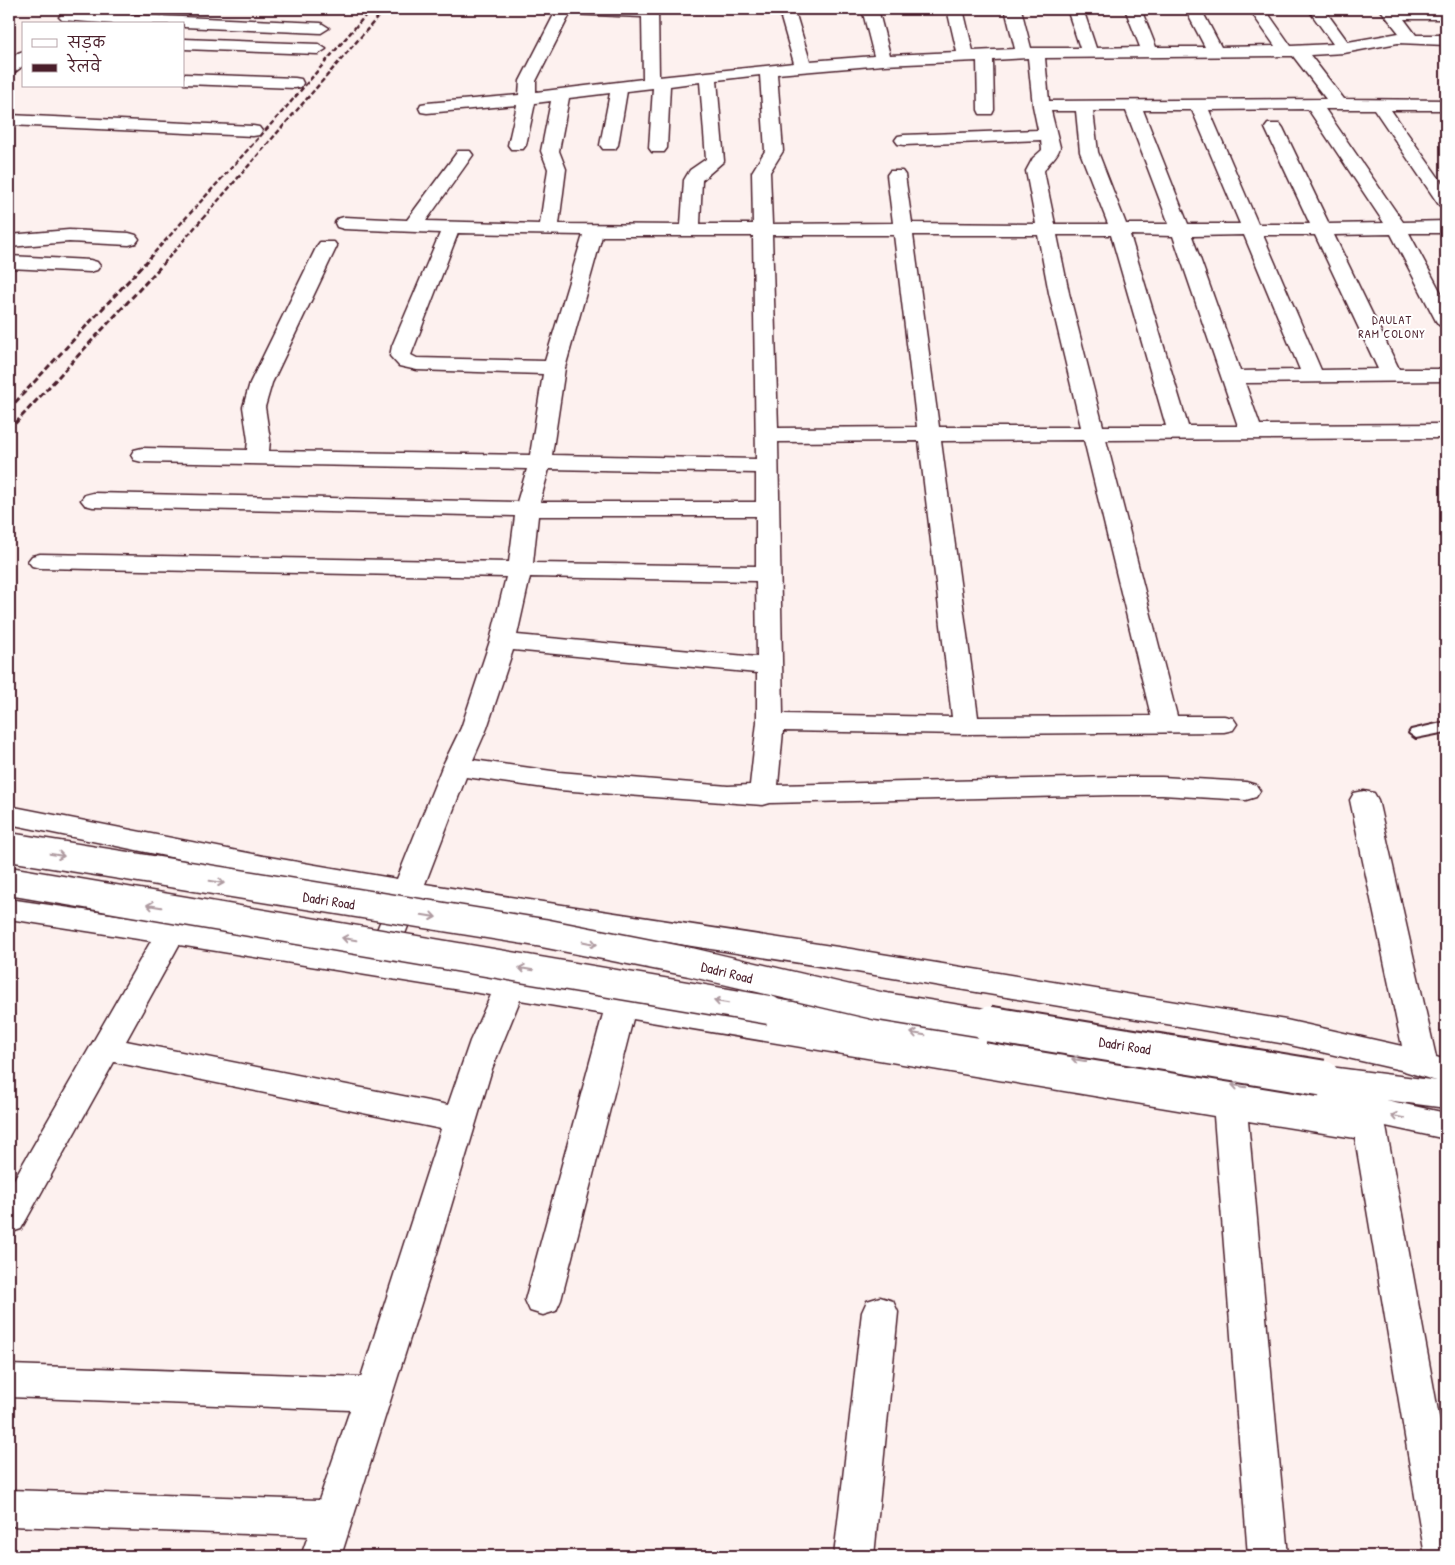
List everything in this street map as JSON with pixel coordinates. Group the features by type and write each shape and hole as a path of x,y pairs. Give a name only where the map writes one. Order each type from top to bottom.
{"street":[{"path":"517,145 527,99 528,81 565,9 650,11 656,82 658,148"},
{"path":"870,9 883,60"},
{"path":"955,9 966,55"},
{"path":"1013,9 1030,53 1048,135 1050,152 1039,162 1034,171 1059,293 1166,724"},
{"path":"1075,9 1090,54"},
{"path":"1133,9 1150,52"},
{"path":"1193,9 1215,51"},
{"path":"1257,9 1339,104"},
{"path":"1316,9 1344,48"},
{"path":"1390,11 1408,34 1401,39"},
{"path":"1390,11 1446,14"},
{"path":"68,16 321,28"},
{"path":"789,18 803,66"},
{"path":"427,108 468,106 768,69 883,60 1030,53 1293,52 1344,48 1401,39 1446,40"},
{"path":"185,44 318,49"},
{"path":"9,50 22,50"},
{"path":"985,54 986,110"},
{"path":"9,71 22,58"},
{"path":"763,796 770,722 770,574 761,172 762,166 773,156 774,151 768,69"},
{"path":"9,71 22,72"},
{"path":"690,230 692,180 696,174 715,161 708,76"},
{"path":"185,79 296,83"},
{"path":"609,145 619,88"},
{"path":"549,230 556,169 550,151 561,95"},
{"path":"1041,106 1313,104 1445,106"},
{"path":"1313,104 1398,228 1446,321"},
{"path":"1379,104 1446,201"},
{"path":"1084,106 1090,152 1119,229 1179,433"},
{"path":"1133,106 1181,230 1251,432"},
{"path":"1198,106 1252,229 1312,376"},
{"path":"9,120 253,131"},
{"path":"1274,128 1391,375"},
{"path":"904,140 1048,135"},
{"path":"412,227 464,155"},
{"path":"896,175 966,726"},
{"path":"344,223 412,227 549,230 1181,230 1446,227"},
{"path":"450,228 402,346 400,356 406,362 417,364 554,368"},
{"path":"378,965 456,767 474,728 503,641 520,569 527,509 540,462 554,368 594,230"},
{"path":"9,241 69,236 129,239"},
{"path":"257,457 259,440 254,407 261,383 327,246"},
{"path":"9,262 90,266"},
{"path":"1232,377 1446,375"},
{"path":"767,435 1446,431"},
{"path":"142,455 767,466"},
{"path":"93,500 527,509 768,509"},
{"path":"40,561 770,574"},
{"path":"503,641 769,666"},
{"path":"770,722 966,726 1224,724"},
{"path":"456,767 559,781 763,796 1052,786 1162,786 1246,792"},
{"path":"9,815 263,866 408,891 851,960 1286,1032 1434,1069 1364,800"},
{"name":"Dadri Road","path":"9,847 542,933 690,962 879,1006 1361,1085 1446,1094"},
{"name":"Dadri Road","path":"9,881 769,1010 1316,1098 1368,1119 1446,1126"},
{"path":"9,909 378,965 1230,1107 1368,1119 1445,1556"},
{"path":"9,1219 170,934"},
{"path":"321,1556 483,1048 497,1012 510,988"},
{"path":"543,1300 621,1006"},
{"path":"106,1049 461,1120"},
{"path":"1230,1107 1268,1556"},
{"path":"854,1556 880,1312"},
{"path":"9,1381 372,1394"},
{"path":"9,1508 332,1519"}],"lane":[{"path":"1416,733 1446,727"}],"railway":[{"path":"144,264 283,111 371,9"},
{"path":"163,264 385,9"},
{"path":"9,409 145,263"},
{"path":"9,430 164,263"}],"district":[{"name":"DAULAT RAM COLONY","path":"1392,326"}]}
